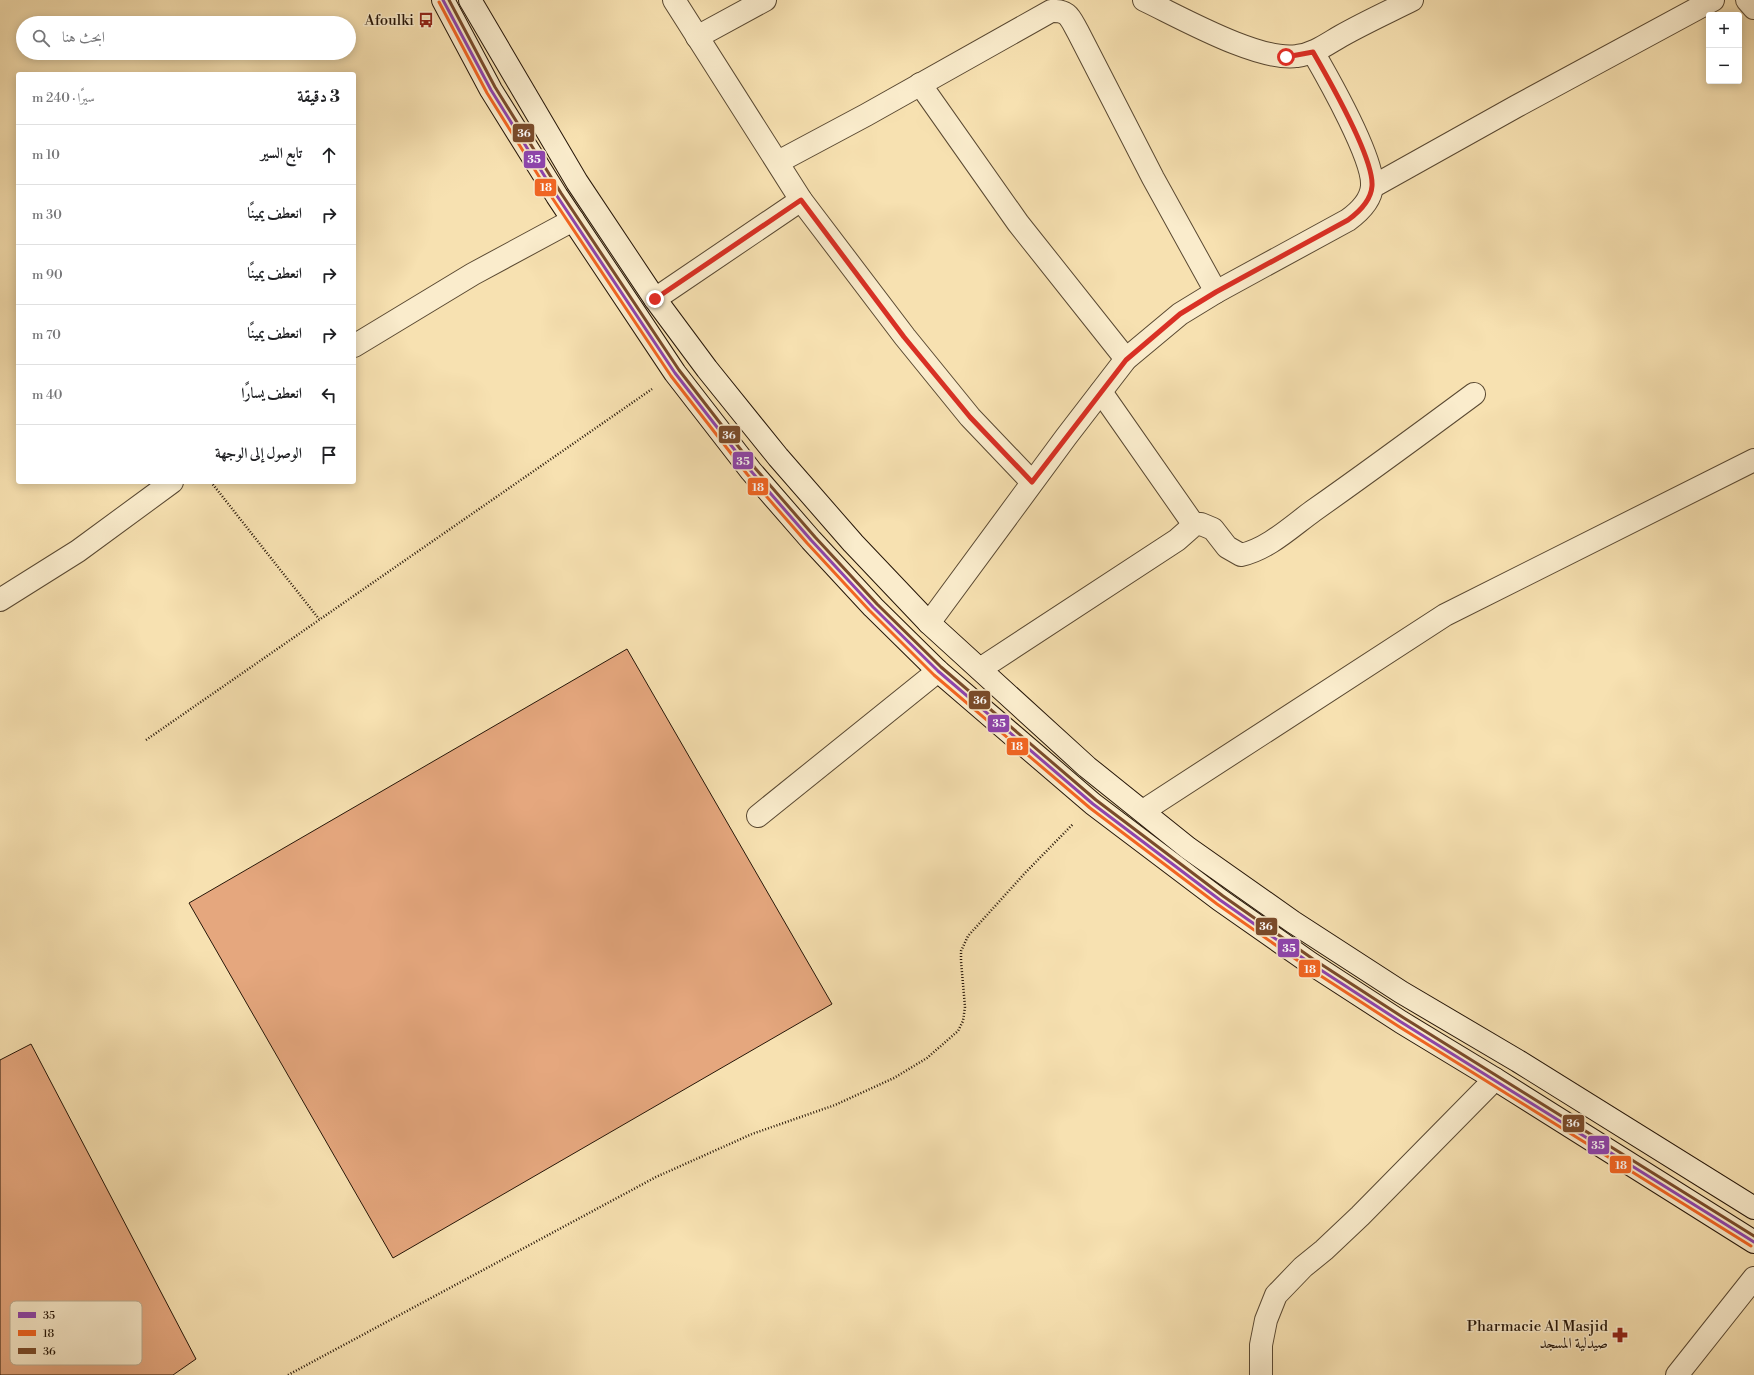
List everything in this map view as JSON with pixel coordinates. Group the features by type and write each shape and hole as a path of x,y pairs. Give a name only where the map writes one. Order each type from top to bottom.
{"street":[{"path":"443,0 491,90 573,220 675,373 751,471 811,540 873,607 938,671 1093,804 1220,900 1310,963 1401,1022 1495,1079 1754,1242"},
{"path":"470,0 577,182 655,299 706,369 778,457 853,543 929,623 1088,768 1188,848 1299,926 1401,992 1518,1062 1754,1208"},
{"path":"674,0 801,200 904,337 970,417 1032,482"},
{"path":"697,37 765,0"},
{"path":"1144,0 1227,40 1256,50 1286,57 1313,52 1412,0"},
{"path":"1372,187 1524,102 1713,0"},
{"path":"1747,0 1754,8"},
{"path":"778,162 1051,11 1062,11 1066,13 1078,32 1154,178 1216,292"},
{"path":"929,623 1032,482 1126,360 1180,314 1216,292 1348,220 1358,213 1368,199 1372,187 1365,156 1333,88 1313,52"},
{"path":"920,84 1018,223 1126,360"},
{"path":"655,299 801,200"},
{"path":"356,345 473,274 573,220"},
{"path":"1101,392 1194,525"},
{"path":"980,669 1177,540 1194,525 1201,524 1213,529 1227,546 1240,555 1254,552 1280,536 1474,394"},
{"path":"1143,811 1445,615 1754,460"},
{"path":"0,600 78,551 169,484"},
{"path":"758,816 938,671"},
{"path":"1261,1375 1261,1344 1266,1320 1276,1295 1303,1267 1324,1250 1360,1216 1495,1079"},
{"path":"1677,1375 1754,1278"}],"path":[{"path":"146,740 675,373"},
{"path":"213,484 319,619"},
{"path":"288,1375 656,1177 752,1134 835,1105 894,1078 927,1058 958,1031 963,1021 965,1007 961,961 962,951 968,936 1025,873 1093,804"}],"building":[{"path":"627,649 832,1004 393,1258 189,903"},
{"path":"31,1044 196,1359 173,1375 0,1375 0,1060"}],"transit line":[{"name":"35","path":"443,0 491,90 557,196 675,373 751,471 811,540 873,607 938,671 1093,804 1220,900 1310,963 1401,1022 1754,1242"},
{"name":"36","path":"449,0 495,87 561,193 679,370 755,468 815,537 877,604 941,667 1096,800 1223,896 1313,959 1404,1018 1754,1236"},
{"name":"18","path":"439,2 487,93 553,199 671,376 747,474 807,543 869,610 934,675 1090,808 1217,904 1307,967 1398,1026 1751,1246"}],"place":[{"name":"Afoulki","path":"426,20"},
{"name":"Pharmacie Al Masjid صيدلية المسجد","path":"1620,1335"}],"route":[{"path":"655,299 801,200 904,337 970,417 1032,482 1126,360 1180,314 1216,292 1339,226 1358,213 1368,199 1371,193 1372,180 1365,156 1333,88 1313,52 1286,57"}]}
